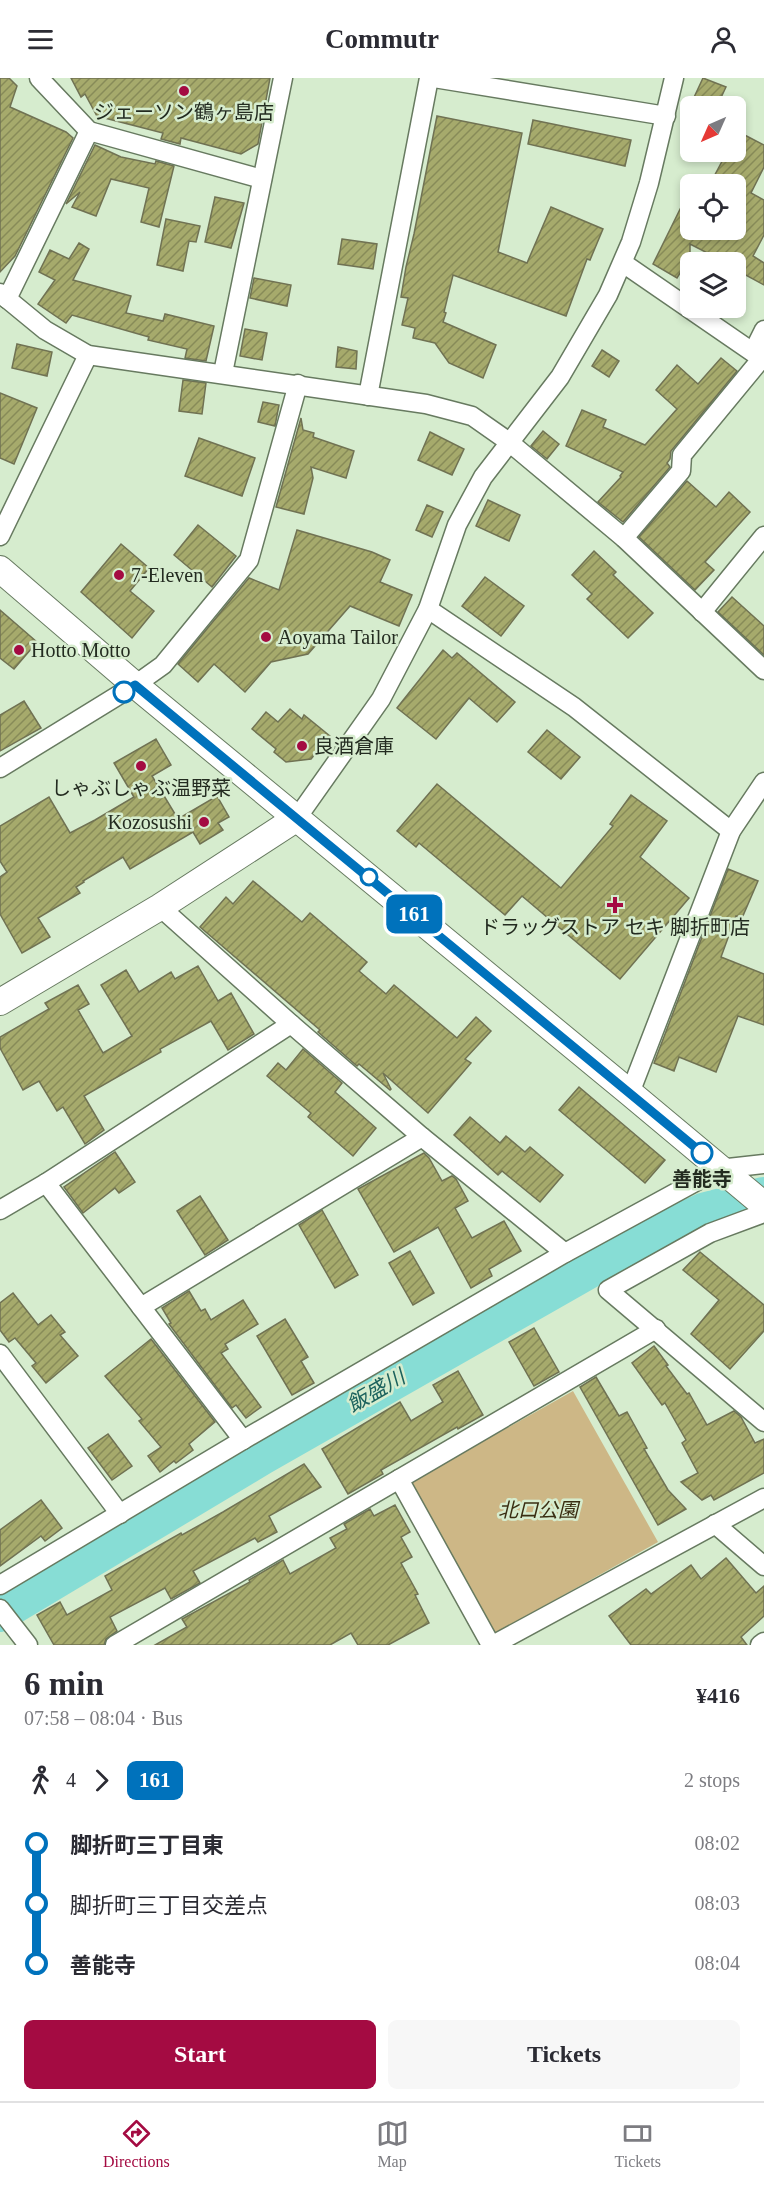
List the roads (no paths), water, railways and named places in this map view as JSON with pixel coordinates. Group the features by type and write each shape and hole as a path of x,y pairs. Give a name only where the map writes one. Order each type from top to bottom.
{"street":[{"path":"39,78 89,131 262,179"},
{"path":"223,373 284,78"},
{"path":"368,396 432,78 666,116"},
{"path":"0,1002 160,907 297,818 381,699 428,609 457,525 483,477 560,377 608,295 623,263 649,183 674,78"},
{"path":"89,131 3,296 45,330 88,355 426,404 472,416 509,442 624,538 764,670"},
{"path":"623,263 759,356"},
{"path":"624,538 681,471 682,455 759,356 764,330"},
{"path":"0,536 88,355"},
{"path":"0,768 135,685 163,665 249,560 298,384"},
{"path":"702,612 764,536"},
{"path":"0,569 135,685 764,1205"},
{"path":"428,609 574,707 731,831"},
{"path":"630,1093 731,831 764,782"},
{"path":"160,907 422,1137 565,1253"},
{"path":"0,1210 46,1183 291,1024"},
{"path":"141,1307 422,1137"},
{"path":"0,1585 243,1440 565,1253 719,1169 764,1164"},
{"path":"46,1183 243,1440"},
{"path":"764,1213 710,1233 608,1290 764,1422"},
{"path":"115,1645 656,1329"},
{"path":"0,1354 120,1514"},
{"path":"399,1479 492,1645 764,1498"},
{"path":"715,1524 764,1566"},
{"path":"0,1609 28,1645"},
{"path":"760,1645 764,1642"}],"waterway":[{"name":"飯盛川","path":"0,1613 262,1456 639,1241 703,1212 764,1196"}],"place":[{"name":"ジェーソン鶴ヶ島店","path":"184,91"},
{"name":"7-Eleven","path":"119,575"},
{"name":"Aoyama Tailor","path":"266,637"},
{"name":"Hotto Motto","path":"19,650"},
{"name":"良酒倉庫","path":"302,746"},
{"name":"しゃぶしゃぶ温野菜","path":"141,766"},
{"name":"Kozosushi","path":"204,822"},
{"name":"ドラッグストア セキ 脚折町店","path":"615,905"},
{"name":"善能寺","path":"702,1153"}],"park label":[{"name":"北口公園","path":"538,1510"}]}
